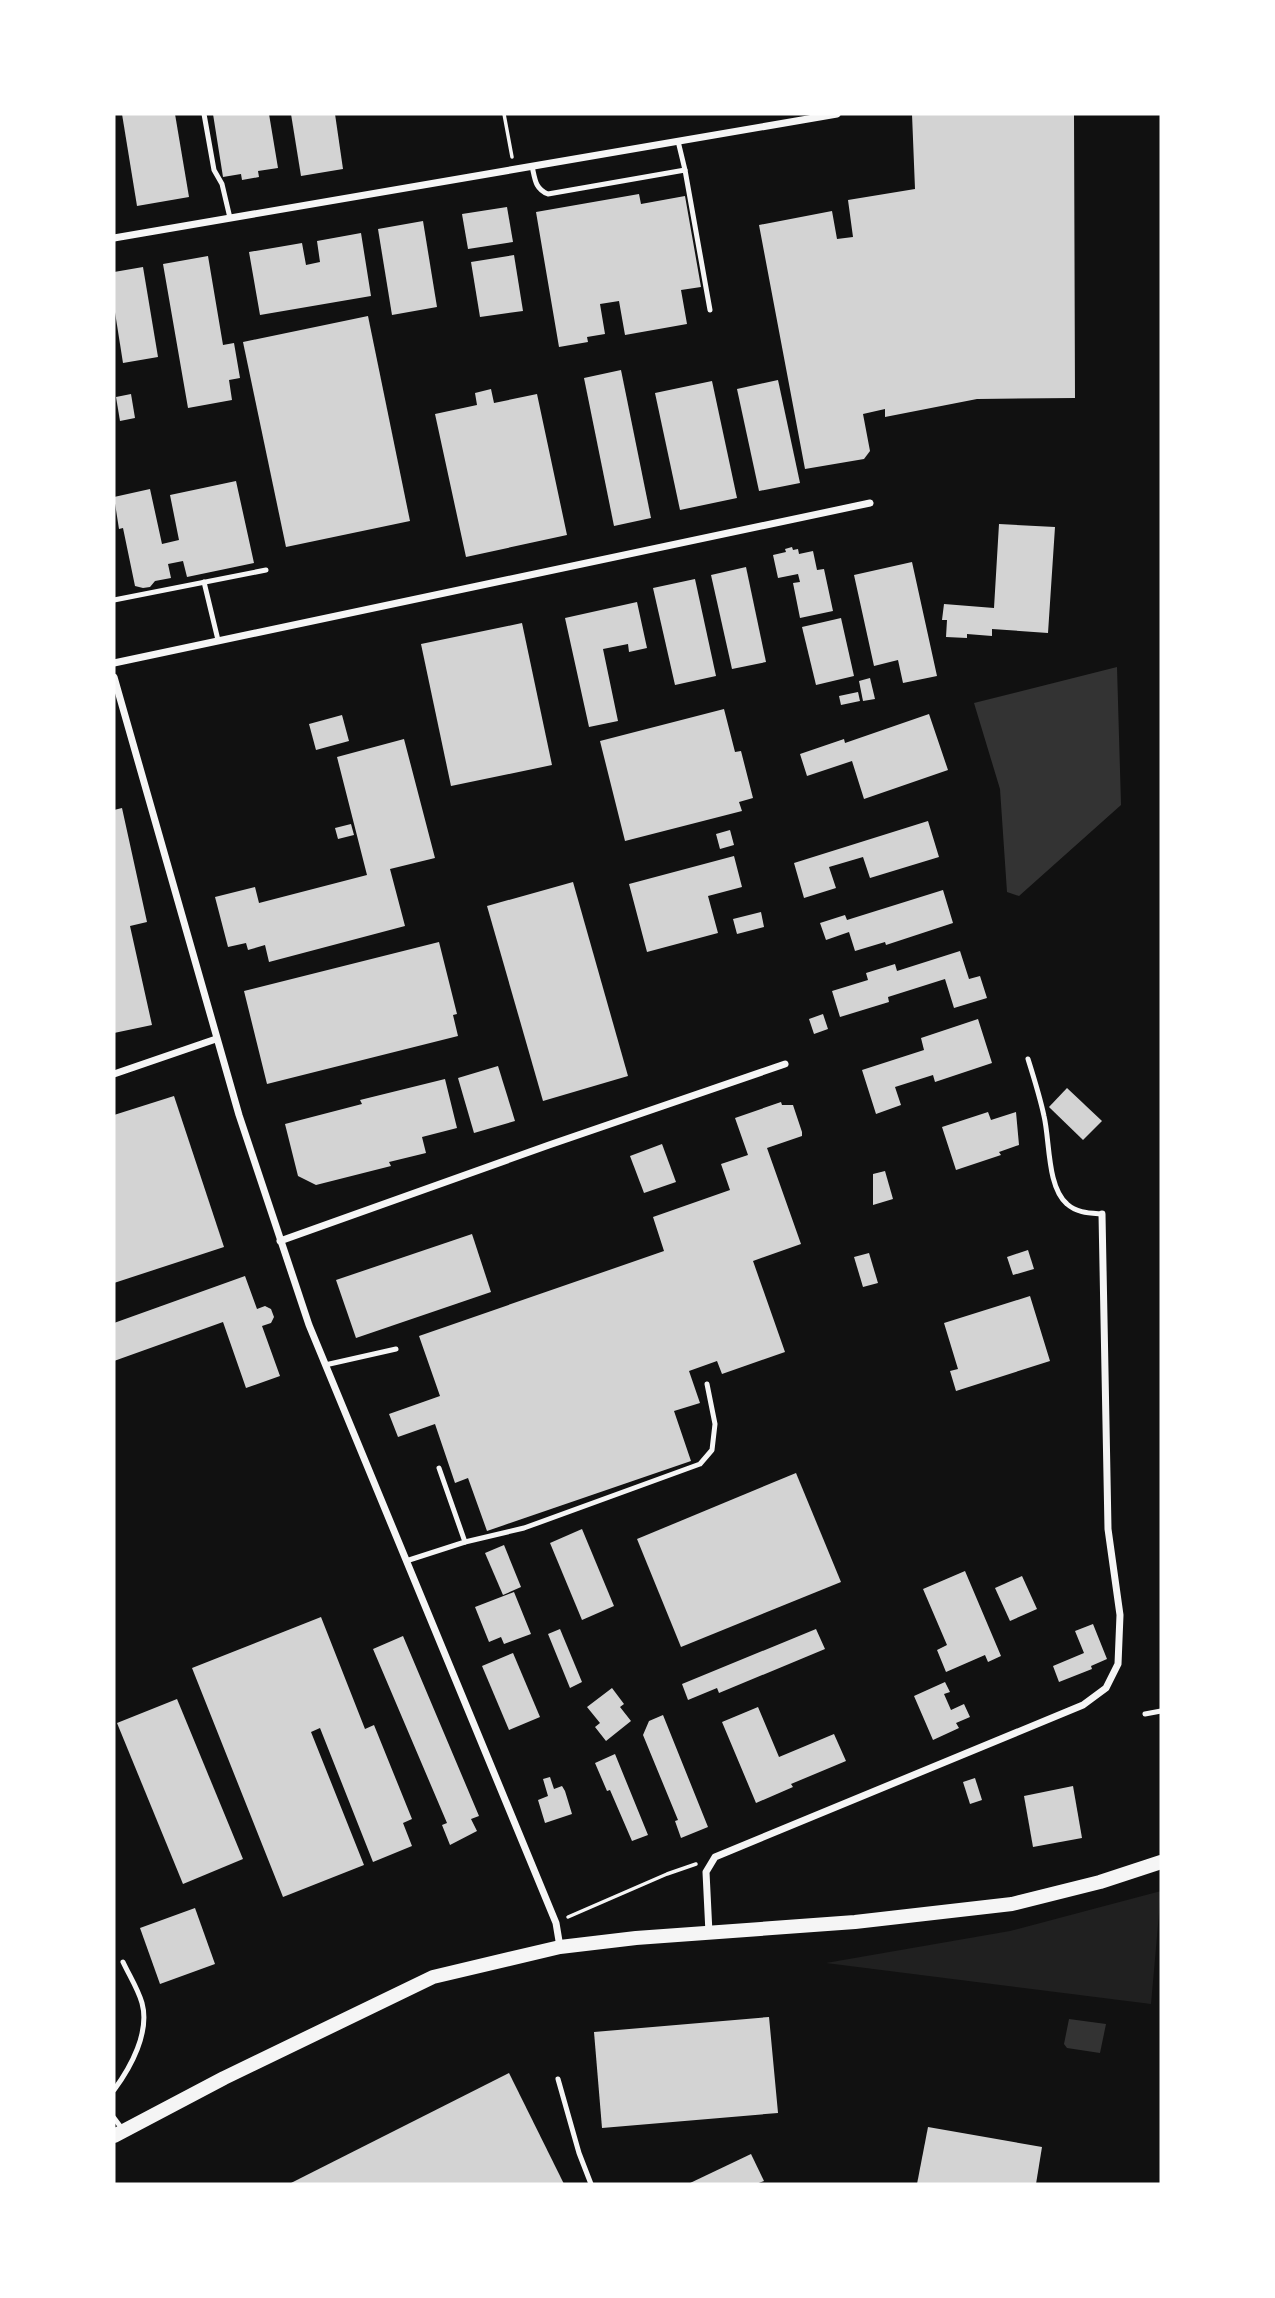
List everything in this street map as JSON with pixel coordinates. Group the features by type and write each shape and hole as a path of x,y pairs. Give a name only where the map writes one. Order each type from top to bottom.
{"main road":[{"path":"118,2133 224,2078 433,1977 560,1947 636,1938 855,1922 1012,1904 1100,1882 1161,1862"}],"street":[{"path":"114,238 837,114"},
{"path":"114,663 870,503"},
{"path":"114,677 216,1039 280,1241 325,1364 556,1923 560,1947"},
{"path":"114,1074 216,1039"},
{"path":"280,1241 785,1064"},
{"path":"709,1933 706,1872 715,1857 1083,1705 1106,1688 1118,1664 1120,1615 1108,1529 1102,1214"}],"lane":[{"path":"204,114 214,170 222,184 230,218"},
{"path":"678,141 710,310"},
{"path":"532,166 536,185 540,191 548,194 685,170"},
{"path":"114,600 265,570"},
{"path":"204,582 218,640"},
{"path":"1028,1059 1045,1119 1058,1194 1079,1212 1102,1214"},
{"path":"325,1364 396,1349"},
{"path":"406,1561 465,1542 524,1528 700,1464 712,1450 715,1424 706,1384"},
{"path":"439,1468 465,1542"},
{"path":"1145,1714 1161,1712"},
{"path":"114,2090 124,2076 143,2031 142,2004 123,1962"},
{"path":"558,2079 590,2184"},
{"path":"114,2118 118,2133"}],"path":[{"path":"504,114 514,170"},
{"path":"556,1923 667,1874 715,1857"}],"shaded area":[{"path":"1117,667 1121,805 1019,896 1007,892 1000,789 974,703"},
{"path":"1161,1891 1151,2004 826,1963 1010,1931"},
{"path":"1069,2019 1106,2024 1100,2053 1067,2048 1064,2044"}],"building":[{"path":"122,114 175,114 189,197 137,206"},
{"path":"213,114 269,114 278,168 258,171 259,177 242,180 241,174 223,177"},
{"path":"291,114 335,114 343,169 301,176"},
{"path":"912,114 1074,114 1075,398 977,399 885,417 885,409 863,414 870,451 864,459 805,469 759,225 832,211 837,239 853,237 848,200 915,189"},
{"path":"639,194 641,204 685,196 701,287 681,290 687,324 625,335 619,301 600,304 605,334 587,337 588,342 559,347 536,212"},
{"path":"507,207 513,242 468,249 462,214"},
{"path":"423,221 437,307 392,315 378,229"},
{"path":"361,233 371,296 260,315 249,252 302,243 306,265 320,262 317,241"},
{"path":"514,255 523,311 480,317 471,262"},
{"path":"208,256 223,345 234,343 240,378 229,380 232,400 188,408 163,264"},
{"path":"143,267 158,357 123,363 114,306 114,272"},
{"path":"368,316 410,521 286,547 243,342"},
{"path":"621,370 651,518 614,526 584,378"},
{"path":"778,380 800,483 759,491 737,389"},
{"path":"712,381 737,498 680,510 655,393"},
{"path":"491,389 494,403 537,394 567,535 466,557 435,414 477,405 475,393"},
{"path":"131,394 135,418 120,421 116,397"},
{"path":"236,481 254,563 187,577 183,561 168,564 171,578 155,581 150,587 135,586 123,528 119,529 114,497 150,489 162,544 179,540 170,495"},
{"path":"999,524 1055,527 1048,633 992,629 992,636 967,634 967,638 946,637 947,620 942,620 944,604 994,608"},
{"path":"792,547 793,550 798,549 799,554 813,551 817,570 824,569 833,611 800,618 793,583 800,582 798,574 778,578 773,555 786,552 785,549"},
{"path":"912,562 937,676 903,683 898,660 874,666 854,575"},
{"path":"746,567 766,662 732,669 711,575"},
{"path":"695,579 716,676 675,685 653,588"},
{"path":"637,602 647,648 629,652 628,644 603,649 618,721 589,727 565,618"},
{"path":"841,618 854,676 816,685 802,627"},
{"path":"522,623 552,765 451,786 421,644"},
{"path":"870,678 875,699 863,701 859,681"},
{"path":"858,692 860,701 841,705 839,696"},
{"path":"724,709 735,752 741,751 753,798 739,802 742,811 625,841 600,741"},
{"path":"929,714 948,770 864,799 852,761 807,776 800,754 844,739 845,743"},
{"path":"342,715 349,741 316,750 309,724"},
{"path":"404,739 435,858 390,869 405,926 269,962 265,945 248,950 246,943 228,947 215,897 255,887 259,903 367,875 337,757"},
{"path":"122,808 147,922 130,926 152,1025 114,1033 114,810"},
{"path":"928,821 939,857 870,878 863,857 829,867 836,888 804,898 794,863"},
{"path":"351,824 354,835 338,839 335,828"},
{"path":"730,830 734,845 720,849 716,834"},
{"path":"734,856 742,887 708,896 718,933 647,952 629,884"},
{"path":"573,882 628,1076 543,1101 487,906"},
{"path":"943,890 953,923 886,945 885,942 855,951 849,932 826,940 820,923 845,915 847,920"},
{"path":"761,912 764,927 737,934 733,919"},
{"path":"439,942 457,1014 453,1015 458,1036 267,1084 244,991"},
{"path":"960,951 969,979 980,976 987,998 954,1008 945,979 888,997 889,1002 840,1017 832,991 868,980 866,973 895,964 897,971"},
{"path":"823,1014 828,1029 814,1034 809,1019"},
{"path":"978,1019 992,1063 935,1082 933,1075 895,1087 901,1105 876,1114 862,1070 924,1050 921,1038"},
{"path":"498,1066 515,1121 474,1133 458,1078"},
{"path":"445,1079 457,1128 422,1137 426,1153 389,1162 391,1166 316,1185 298,1176 285,1124 362,1104 360,1100"},
{"path":"1067,1088 1102,1121 1083,1140 1049,1107"},
{"path":"174,1096 224,1247 114,1283 114,1115"},
{"path":"781,1102 782,1105 793,1105 802,1136 767,1148 801,1244 753,1261 785,1352 722,1374 717,1361 689,1371 700,1403 674,1411 691,1461 487,1531 468,1478 455,1483 435,1424 398,1437 389,1414 440,1396 419,1336 664,1251 653,1217 730,1190 721,1164 748,1155 735,1118"},
{"path":"988,1112 991,1120 1016,1112 1019,1145 999,1152 1001,1155 956,1170 942,1127"},
{"path":"662,1144 676,1182 644,1193 630,1156"},
{"path":"885,1171 893,1199 873,1205 873,1174"},
{"path":"472,1234 491,1292 356,1338 336,1280"},
{"path":"1028,1250 1034,1269 1013,1275 1007,1257"},
{"path":"869,1253 878,1283 863,1287 854,1257"},
{"path":"245,1276 257,1309 265,1306 271,1309 274,1317 271,1323 262,1326 280,1376 246,1388 223,1322 114,1361 114,1323"},
{"path":"1030,1296 1050,1361 956,1391 950,1371 958,1369 944,1323"},
{"path":"796,1473 841,1582 681,1647 637,1539"},
{"path":"582,1529 614,1606 582,1620 550,1543"},
{"path":"504,1545 521,1587 503,1595 485,1553"},
{"path":"965,1571 1001,1656 988,1662 985,1655 946,1672 937,1650 947,1645 923,1589"},
{"path":"1022,1576 1037,1609 1010,1621 995,1588"},
{"path":"514,1592 531,1634 504,1644 501,1637 489,1642 475,1607"},
{"path":"321,1617 365,1729 374,1725 412,1819 403,1823 412,1846 373,1862 320,1728 311,1732 364,1865 283,1897 192,1668"},
{"path":"1093,1624 1107,1659 1091,1666 1092,1669 1059,1682 1053,1666 1084,1653 1075,1631"},
{"path":"560,1629 582,1682 570,1688 548,1634"},
{"path":"816,1629 825,1649 719,1693 717,1688 688,1700 682,1684"},
{"path":"403,1636 479,1816 471,1819 477,1831 450,1845 442,1825 447,1823 373,1649"},
{"path":"513,1653 540,1717 509,1730 482,1666"},
{"path":"945,1682 950,1692 944,1694 951,1710 964,1704 970,1717 956,1723 959,1728 933,1740 914,1696"},
{"path":"612,1688 624,1704 620,1707 631,1721 606,1741 595,1727 600,1723 587,1707"},
{"path":"177,1699 243,1859 183,1884 117,1723"},
{"path":"758,1707 779,1757 834,1734 846,1761 791,1784 793,1787 756,1803 722,1722"},
{"path":"663,1715 708,1827 681,1838 675,1821 678,1820 643,1735 649,1721"},
{"path":"615,1754 648,1835 632,1841 595,1763"},
{"path":"550,1777 554,1789 562,1786 565,1791 572,1814 545,1823 538,1800 548,1796 543,1779"},
{"path":"975,1778 982,1800 970,1804 963,1782"},
{"path":"1073,1786 1082,1838 1033,1847 1024,1796"},
{"path":"195,1908 215,1964 160,1984 140,1928"},
{"path":"769,2017 778,2113 602,2128 594,2032"},
{"path":"509,2073 564,2184 289,2184"},
{"path":"928,2127 1042,2147 1036,2184 917,2184"},
{"path":"751,2154 764,2181 756,2184 688,2184"}]}
